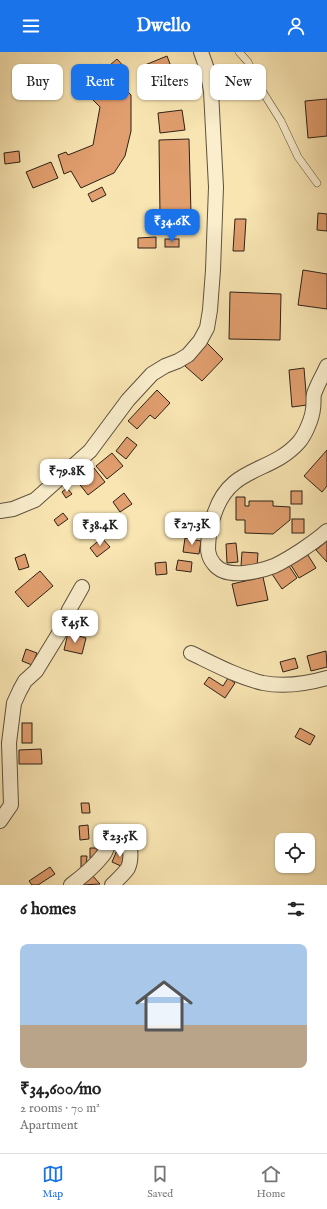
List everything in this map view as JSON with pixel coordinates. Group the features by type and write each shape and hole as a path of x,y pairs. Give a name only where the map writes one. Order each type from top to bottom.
{"street":[{"path":"0,511 13,509 35,500 90,451 128,400 152,374 188,355 200,341 207,328 213,270 216,186 211,91 202,52"},
{"path":"327,366 314,395 313,411 306,432 289,452 265,466 246,474 233,483 219,500 209,530 207,551 210,560 215,566 226,572 234,574 258,571 274,566 302,549 327,531"},
{"path":"0,821 11,805 9,743 14,703 25,681 36,671 63,627 82,587"},
{"path":"191,654 262,683 281,685 310,683 327,678"},
{"path":"71,885 99,860 106,852 110,841 120,836 125,836 129,844 130,857 128,867 112,885"}],"lane":[{"path":"239,52 248,62 259,86 281,121 298,157 317,183"}],"building":[{"path":"167,56 170,64 147,64"},
{"path":"117,59 122,64 111,64"},
{"path":"129,93 131,95 131,131 125,156 114,173 81,188 71,171 64,174 58,155 66,152 68,155 93,145 100,107 93,100 129,100"},
{"path":"327,99 327,136 308,138 305,101"},
{"path":"182,110 185,130 160,133 158,113"},
{"path":"189,139 191,214 160,215 159,140"},
{"path":"19,151 20,162 5,164 4,153"},
{"path":"51,162 58,178 33,188 26,172"},
{"path":"102,187 106,195 92,202 88,194"},
{"path":"318,213 327,214 327,231 317,230"},
{"path":"235,219 246,219 244,251 233,251"},
{"path":"156,237 156,248 138,248 138,238"},
{"path":"165,239 179,239 179,247 165,247"},
{"path":"303,270 327,274 327,309 298,305"},
{"path":"230,292 281,294 280,340 229,339"},
{"path":"207,343 223,359 202,381 185,366"},
{"path":"304,368 307,405 292,407 289,370"},
{"path":"157,390 170,403 155,419 150,415 137,429 128,421"},
{"path":"127,437 137,445 126,459 116,451"},
{"path":"327,450 327,486 322,492 304,476"},
{"path":"112,453 123,466 107,479 96,466"},
{"path":"94,468 105,482 88,495 77,481"},
{"path":"67,488 72,494 66,498 62,492"},
{"path":"291,491 302,491 302,504 291,504"},
{"path":"124,493 132,504 120,512 113,502"},
{"path":"236,497 245,497 245,506 249,506 249,501 273,501 273,506 290,507 290,520 273,534 245,533 245,520 236,520"},
{"path":"63,513 68,519 58,526 54,520"},
{"path":"197,514 208,515 205,535 195,534"},
{"path":"292,519 304,519 304,533 292,533"},
{"path":"102,538 110,547 97,557 90,548"},
{"path":"185,538 201,541 199,554 183,552"},
{"path":"327,541 327,562 316,550"},
{"path":"236,543 238,562 227,563 226,544"},
{"path":"242,552 258,553 257,567 241,566"},
{"path":"306,552 316,568 299,578 289,562"},
{"path":"25,554 29,567 19,570 15,558"},
{"path":"178,560 192,562 191,572 176,570"},
{"path":"166,562 167,574 156,575 155,563"},
{"path":"287,563 297,578 282,589 272,574"},
{"path":"40,571 53,586 28,607 15,592"},
{"path":"263,577 268,600 237,606 232,584"},
{"path":"73,615 89,617 87,632 70,630"},
{"path":"68,633 86,638 82,654 64,650"},
{"path":"26,649 37,653 32,665 22,661"},
{"path":"326,651 327,667 311,671 307,656"},
{"path":"295,658 298,668 283,672 280,662"},
{"path":"209,677 223,686 228,678 235,683 225,698 204,684"},
{"path":"22,723 32,723 32,743 22,743"},
{"path":"300,728 315,736 310,745 295,737"},
{"path":"41,749 42,764 19,764 19,750"},
{"path":"81,803 89,803 90,813 82,813"},
{"path":"88,825 89,839 80,840 79,826"},
{"path":"90,848 97,848 98,858 90,858"},
{"path":"117,850 128,854 123,867 112,862"},
{"path":"81,856 87,856 86,867 81,867"},
{"path":"50,867 55,874 38,885 32,885 29,881"},
{"path":"92,875 100,884 82,885"}]}
